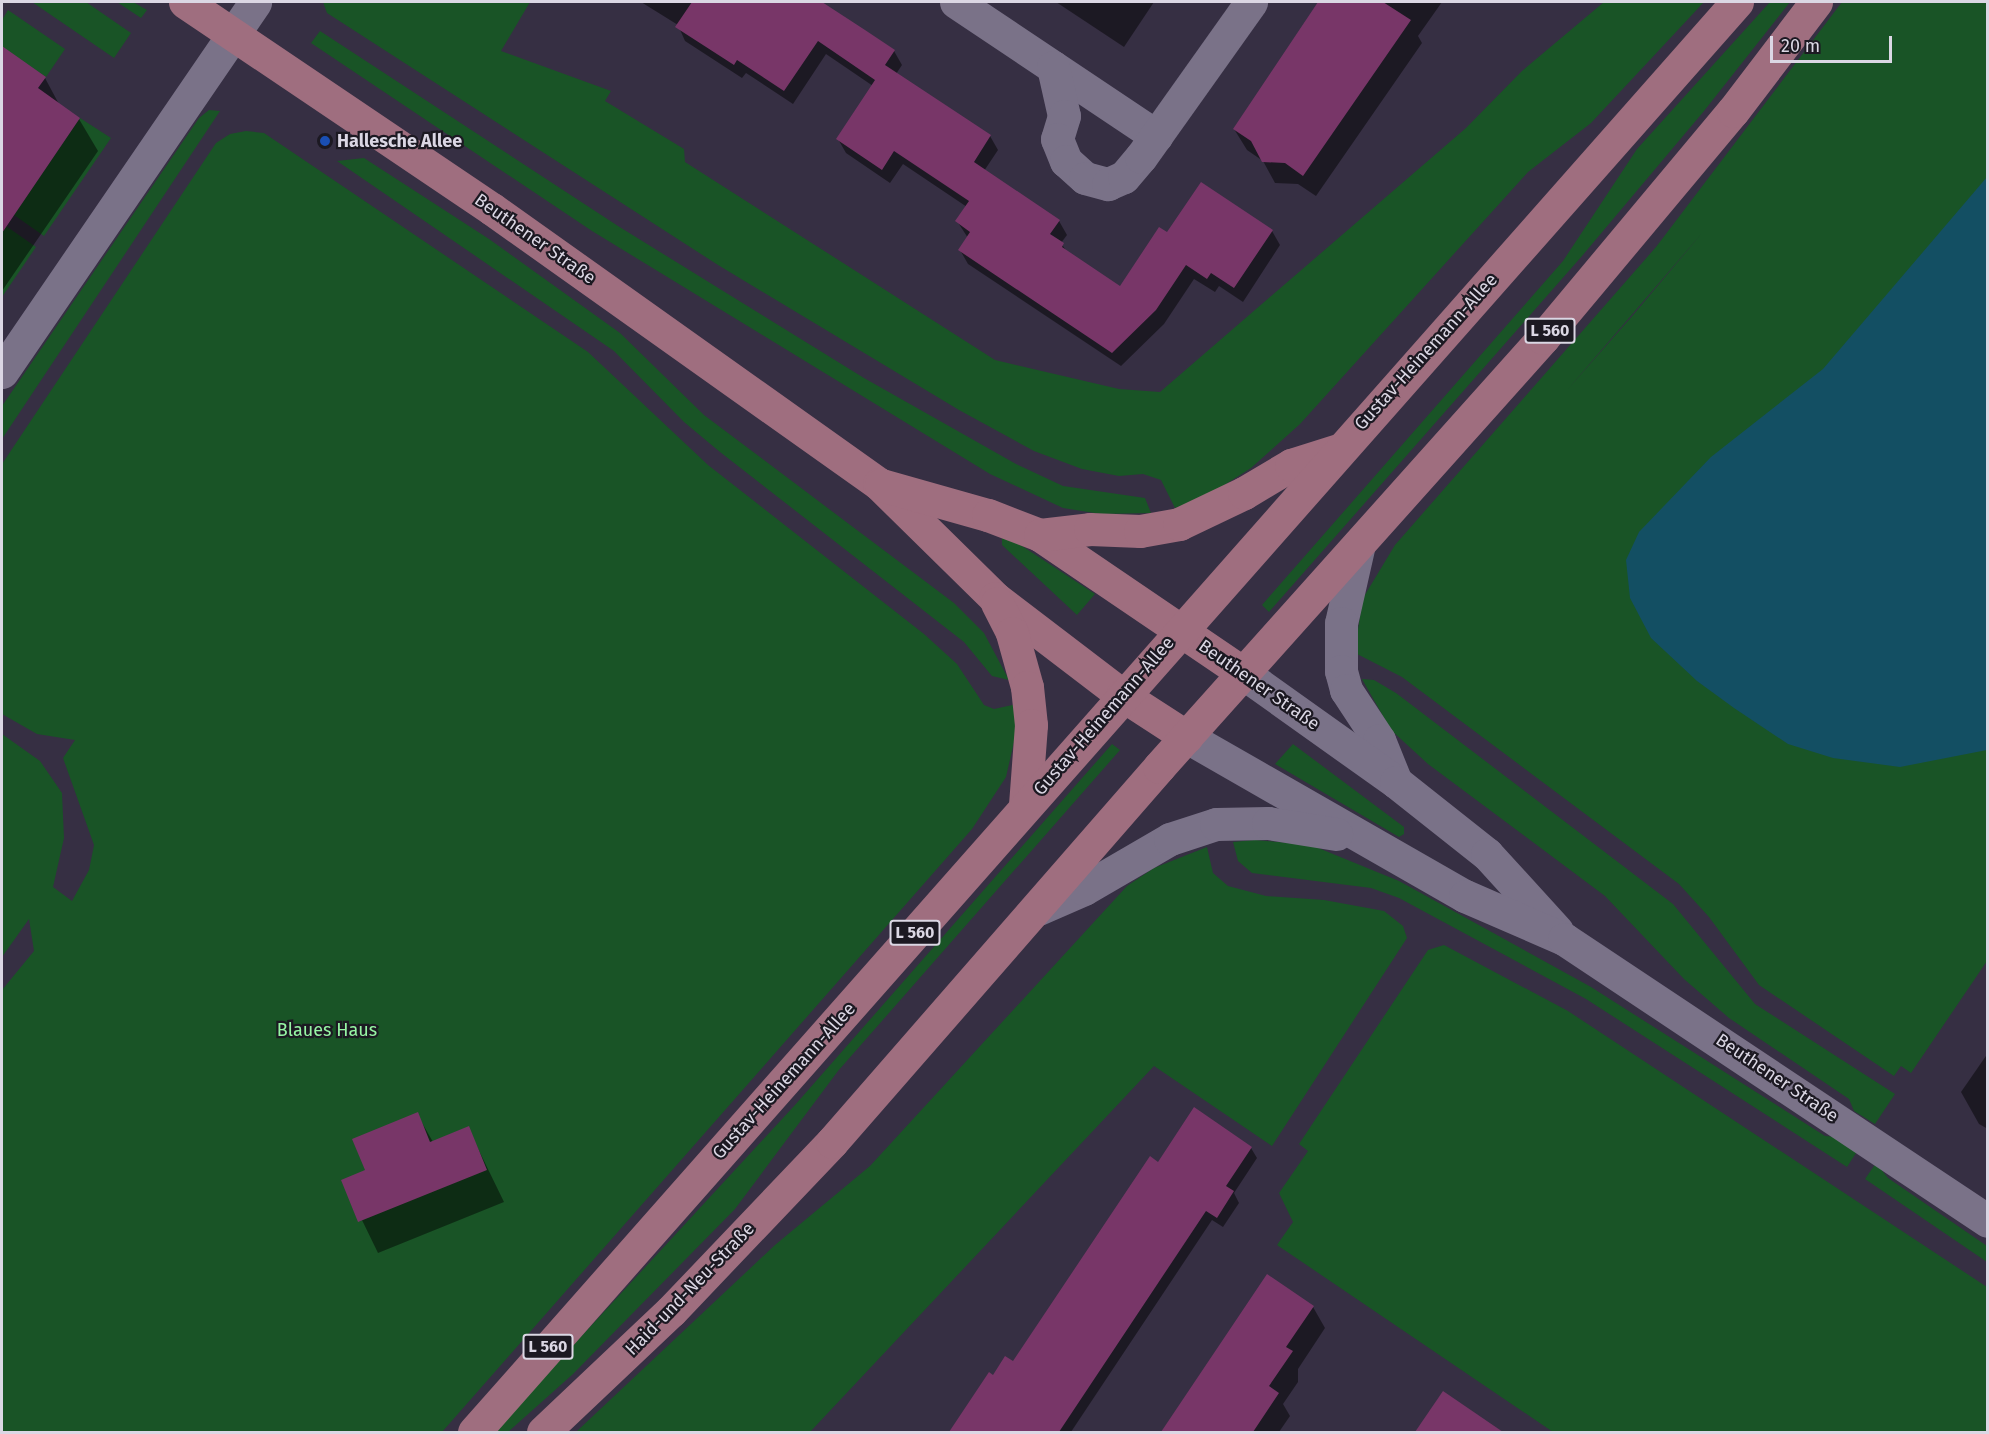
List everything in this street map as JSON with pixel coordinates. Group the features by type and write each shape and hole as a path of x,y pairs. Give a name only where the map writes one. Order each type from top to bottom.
{"main road":[{"name":"Beuthener Straße","path":"185,2 492,209 879,484 995,598 1122,695 1187,737"},
{"name":"Gustav-Heinemann-Allee","path":"474,1432 1180,629 1737,2"},
{"name":"L 560","path":"1038,909 1187,737 1589,284 1733,111 1816,2"},
{"path":"1040,535 1090,530 1140,531 1179,524 1228,502 1291,465 1339,449"},
{"name":"Beuthener Straße","path":"879,484 988,515 1040,535 1243,674"},
{"path":"995,598 1012,633 1027,687 1031,725 1025,805"},
{"name":"Haid-und-Neu-Straße","path":"543,1432 671,1311 832,1142 1038,909"}],"street":[{"path":"2,372 255,2"},
{"path":"956,2 1156,136"},
{"path":"1053,67 1064,116 1057,139 1066,161 1085,178 1108,183 1124,177 1156,136 1251,2"},
{"path":"1359,544 1341,623 1341,671 1346,690 1379,740 1396,782"},
{"name":"Beuthener Straße","path":"1243,674 1396,782 1487,854 1564,939"},
{"name":"Beuthener Straße","path":"1187,737 1465,896 1564,939 1988,1221"},
{"path":"1038,909 1084,889 1170,839 1216,824 1303,826 1370,843"}],"green space":[{"path":"32,2 86,2 131,33 114,58"},
{"path":"117,2 133,2 147,10 141,18"},
{"path":"323,2 530,2 501,51 611,91 605,101 684,149 685,162 995,360 1119,389 1160,392 1466,128 1522,71 1604,2 1704,2 1591,123 1528,172 1300,424 1251,468 1204,498 1175,508 1161,480 1143,474 1119,476 1082,469 1034,451 959,410 718,265 327,13"},
{"path":"1770,2 1790,2 1704,111 1582,256 1269,612 1262,605 1563,261 1637,149"},
{"path":"1842,2 1987,2 1987,961 1911,1073 1901,1066 1894,1076 1759,985 1709,917 1679,884 1402,677 1357,654 1356,642 1363,598 1395,545 1656,247","holes":["1702,233 1634,314 1568,389"]},
{"path":"8,10 65,49 46,77 2,47 2,20"},
{"path":"320,31 618,226 864,378 1016,464 1063,486 1145,498 1151,513 1101,514 1063,508 990,474 592,231 311,43"},
{"path":"209,110 220,111 2,439 2,406 199,118"},
{"path":"80,118 111,138 44,236 14,215"},
{"name":"Blaues Haus","path":"246,131 264,133 588,352 708,465 924,634 957,664 984,705 994,709 1017,704 1016,733 1006,777 972,829 442,1432 2,1432 2,990 34,951 29,919 2,957 2,734 40,761 62,793 64,838 53,887 72,901 89,870 94,845 63,758 75,740 37,734 2,714 2,464 216,143 230,134"},
{"path":"364,158 489,239 620,333 704,415 954,603 984,633 1009,680 992,676 964,642 720,452 684,422 614,351 337,161"},
{"path":"6,226 36,247 2,297 2,233"},
{"path":"1002,535 1007,536 1095,594 1077,615 1002,545"},
{"path":"1362,679 1374,680 1396,693 1673,904 1755,1004 1895,1094 1875,1124 1854,1111 1849,1099 1729,1018 1684,979 1605,896 1428,764 1391,730"},
{"path":"1112,744 1120,750 838,1071 735,1209 573,1374 508,1432 493,1432 795,1105"},
{"path":"1293,744 1404,827 1404,834 1399,837 1275,764"},
{"path":"1255,840 1311,845 1399,881 1591,987 1825,1136 1837,1137 1858,1150 1847,1167 1586,999 1399,898 1371,888 1252,873 1238,861 1233,842"},
{"path":"1207,847 1213,873 1228,886 1266,896 1324,900 1384,911 1403,926 1407,938 1272,1146 1154,1066 810,1432 576,1432 775,1245 870,1166 1127,886 1154,868"},
{"path":"1444,945 1568,1011 1987,1287 1987,1432 1553,1432 1277,1245 1293,1222 1279,1193 1308,1151 1299,1144 1428,950"},
{"path":"1876,1163 1888,1178 1987,1246 1987,1262 1865,1179"}],"water":[{"path":"1987,177 1987,750 1900,767 1833,758 1788,744 1697,681 1651,638 1630,598 1626,560 1639,532 1711,457 1823,369"}],"building":[{"path":"692,2 822,2 865,30 895,50 885,65 991,135 974,162 1060,220 1050,234 1064,243 1062,247 1120,286 1159,227 1167,232 1201,182 1273,230 1234,288 1211,273 1207,279 1186,265 1156,310 1112,353 958,250 970,232 955,221 969,201 894,151 882,170 836,139 875,80 818,41 784,91 737,60 734,65 675,27"},
{"path":"1318,2 1383,2 1411,20 1303,176 1285,163 1262,162 1251,141 1233,129"},
{"path":"2,46 46,77 38,88 80,118 2,233"},
{"path":"1194,1107 1252,1147 1226,1186 1234,1191 1217,1218 1206,1211 1059,1432 949,1432 989,1372 993,1375 1005,1356 1013,1361 1150,1156 1158,1162"},
{"path":"418,1112 430,1142 469,1126 487,1170 358,1222 341,1180 365,1170 352,1139"},
{"path":"1267,1274 1314,1306 1286,1347 1293,1351 1269,1386 1279,1393 1253,1432 1161,1432"},
{"path":"1443,1391 1503,1432 1415,1432"}],"place":[{"name":"Hallesche Allee","path":"325,141"}]}
